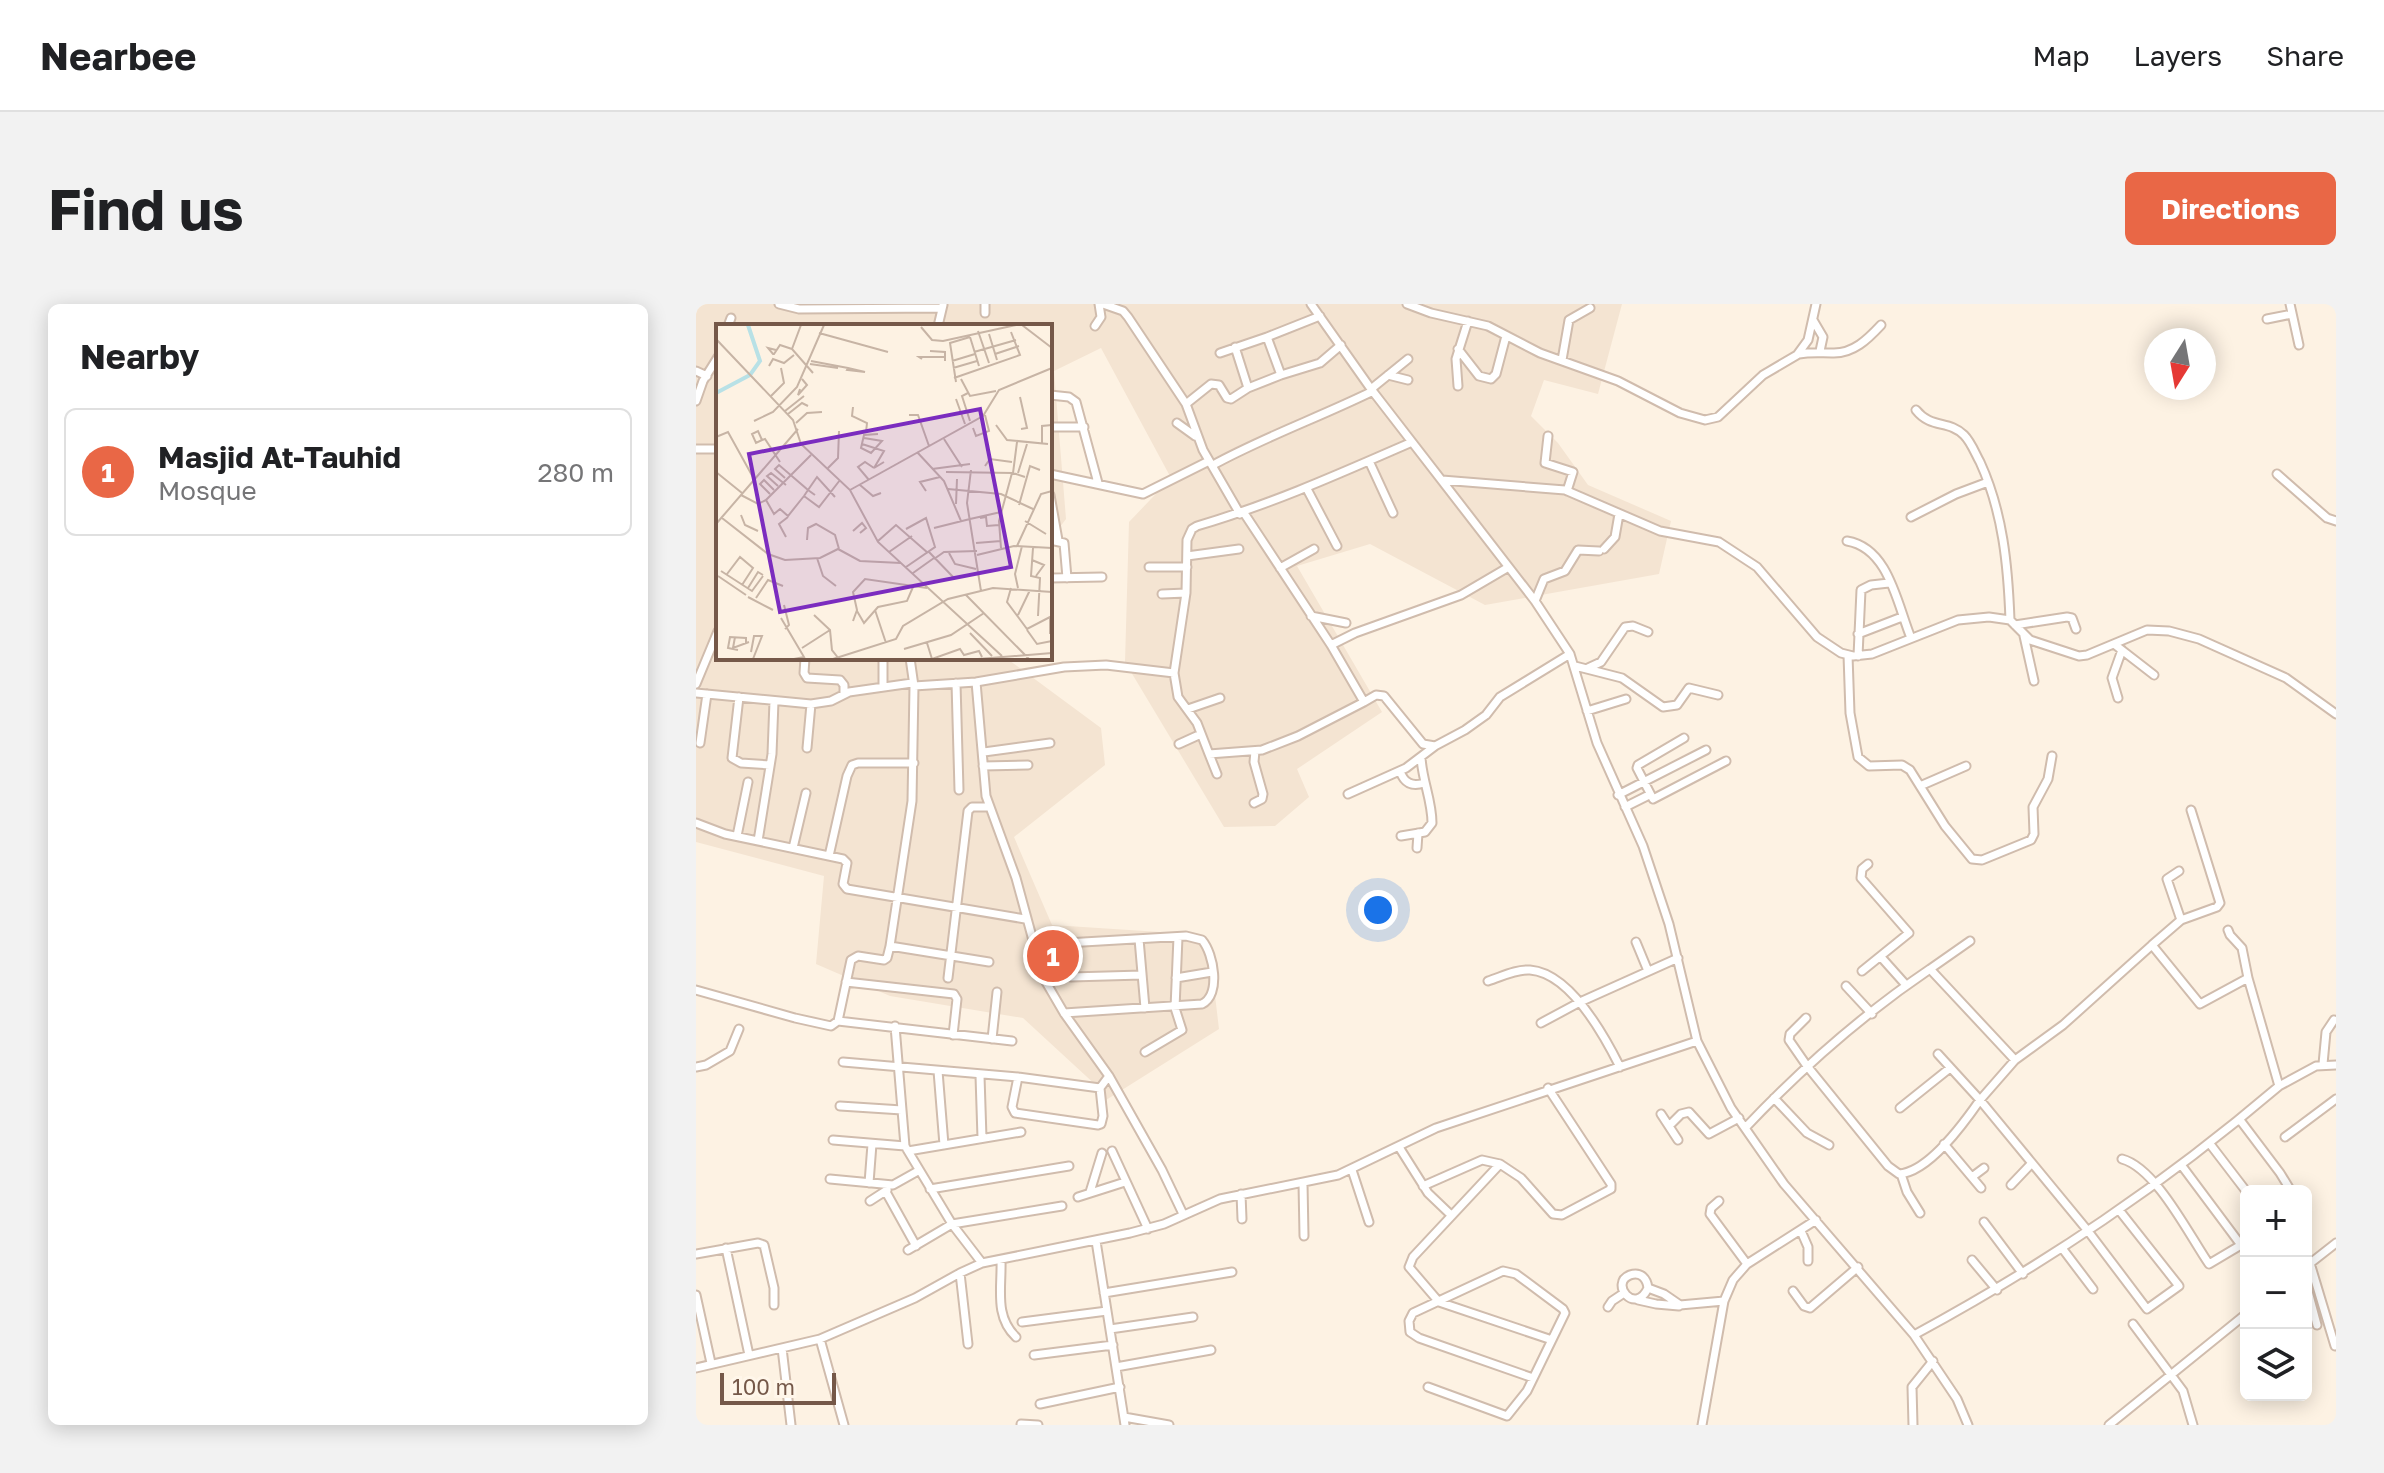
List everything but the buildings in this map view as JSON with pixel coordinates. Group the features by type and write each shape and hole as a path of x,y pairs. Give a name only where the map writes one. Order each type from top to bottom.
{"street":[{"path":"779,304 785,308 943,306"},
{"path":"985,304 985,313"},
{"path":"1095,326 1101,317 1101,304 1123,311 1128,317 1186,404 1197,438 1211,463 1331,645 1364,702"},
{"path":"1311,304 1372,390 1535,601 1570,654 1618,795 1643,846 1678,958 1697,1041 1739,1118 1784,1184 1914,1335 1957,1399 1968,1425"},
{"path":"1407,304 1488,326 1540,353 1618,381 1680,413 1705,420 1718,417 1763,375 1797,355 1820,351 1835,353 1855,348 1881,325"},
{"path":"1797,355 1808,340 1816,304"},
{"path":"2290,304 2299,345"},
{"path":"1562,360 1569,320 1590,308"},
{"path":"2267,319 2292,314"},
{"path":"1220,353 1320,316"},
{"path":"1813,320 1823,337 1820,351"},
{"path":"1458,386 1456,359 1468,321"},
{"path":"1458,349 1479,376 1491,379 1496,374 1506,336"},
{"path":"1267,337 1281,375"},
{"path":"1186,404 1213,384 1219,385 1229,399 1234,399 1248,388 1320,363 1341,345"},
{"path":"1235,347 1248,388"},
{"path":"1052,474 1143,494 1253,443 1320,417 1372,390 1408,359"},
{"path":"696,401 716,360"},
{"path":"696,371 707,376"},
{"path":"1388,375 1408,380"},
{"path":"1052,395 1074,400 1098,483"},
{"path":"1916,410 1926,420 1955,429 1966,437 1988,482 2000,520 2012,623"},
{"path":"1177,423 1197,438"},
{"path":"1052,427 1084,427"},
{"path":"1548,436 1544,461 1574,474 1567,491"},
{"path":"1217,774 1201,734 1178,697 1174,673 1186,593 1187,540 1192,529 1307,489 1412,442"},
{"path":"1369,461 1393,513"},
{"path":"2277,474 2327,518 2336,521"},
{"path":"1441,480 1567,491 1660,531 1707,538 1731,548 1757,567 1817,637 1830,648 1848,655 1872,654 1971,617 1998,617 2012,623 2024,636 2074,655 2087,655 2147,630 2158,629 2199,639 2286,678 2336,714"},
{"path":"1911,517 1988,482"},
{"path":"1307,489 1337,546"},
{"path":"1535,601 1544,579 1565,571 1578,550 1601,550 1615,537 1619,514"},
{"path":"1052,518 1054,540 1065,545 1067,578"},
{"path":"1847,541 1866,547 1882,565 1911,638"},
{"path":"1187,556 1239,549"},
{"path":"1280,568 1314,549"},
{"path":"1149,567 1187,567"},
{"path":"1331,645 1355,633 1461,595 1507,568"},
{"path":"1052,578 1102,577"},
{"path":"1858,656 1861,590 1871,585 1889,583"},
{"path":"1162,594 1186,593"},
{"path":"1311,616 1346,623"},
{"path":"1858,634 1902,617"},
{"path":"2012,623 2067,617 2072,618 2076,629"},
{"path":"1588,668 1601,662 1625,627 1633,626 1648,632"},
{"path":"696,684 716,636"},
{"path":"2024,636 2034,681"},
{"path":"2114,644 2154,675"},
{"path":"2118,698 2112,678 2122,650"},
{"path":"1348,794 1400,771 1486,715 1500,697 1570,654"},
{"path":"1848,655 1850,713 1858,757 1869,766 1906,767 1945,826 1972,859 1982,860 2031,840 2034,834 2033,807 2048,779 2052,756"},
{"path":"805,660 807,678 840,680 844,685 844,694"},
{"path":"883,660 883,687"},
{"path":"838,1021 852,958 884,960 890,946 912,801 914,763 910,660"},
{"path":"696,693 811,704 883,687 976,682 1076,666 1106,665 1174,673"},
{"path":"1575,666 1622,678 1660,706 1668,708 1679,703 1687,689 1718,695"},
{"path":"976,682 989,807 1016,878 1043,977 1064,1013 1109,1076 1183,1214"},
{"path":"956,683 959,790"},
{"path":"700,743 707,694"},
{"path":"1209,754 1255,751 1298,736 1376,695 1384,696 1419,741 1435,746"},
{"path":"739,697 732,758 736,762 770,765"},
{"path":"1188,709 1220,698"},
{"path":"1587,711 1626,699"},
{"path":"758,841 770,765 774,701"},
{"path":"807,748 811,704"},
{"path":"1179,744 1201,734"},
{"path":"1684,738 1639,763 1637,768 1649,795 1656,799 1726,761"},
{"path":"984,752 1050,743"},
{"path":"1618,795 1706,750"},
{"path":"1254,803 1262,799 1263,794 1254,762 1255,751"},
{"path":"1401,836 1429,829 1432,823 1421,757"},
{"path":"829,856 852,765 914,763"},
{"path":"983,766 1028,765"},
{"path":"1920,786 1966,766"},
{"path":"1400,771 1406,782 1412,785 1424,783"},
{"path":"737,836 748,782"},
{"path":"793,848 806,793"},
{"path":"1625,807 1649,795"},
{"path":"948,978 968,811 972,807 989,807"},
{"path":"1806,1018 1789,1038 1807,1066 1888,1166 1901,1174 1929,1158 1944,1144 2015,1060 2063,1025 2181,920 2217,907 2220,903 2191,810"},
{"path":"696,823 737,836 847,861 845,888 1025,919"},
{"path":"1417,848 1418,833"},
{"path":"1862,971 1907,937 1909,931 1861,878 1862,869 1868,864"},
{"path":"2179,871 2167,879 2181,920"},
{"path":"2228,930 2242,948 2279,1086"},
{"path":"1032,945 1178,937 1194,937 1205,942 1213,990 1207,1002 1175,1008 1064,1013"},
{"path":"1145,1052 1182,1030 1175,1008 1178,937"},
{"path":"1139,939 1145,1008"},
{"path":"1746,1127 1807,1066 1906,985 1970,941"},
{"path":"1636,942 1648,971"},
{"path":"2152,945 2200,1004 2248,978"},
{"path":"890,946 989,962"},
{"path":"1881,957 1906,985"},
{"path":"1541,1023 1678,958"},
{"path":"1930,969 2015,1060"},
{"path":"1488,981 1522,970 1545,973 1580,1002 1620,1067"},
{"path":"1176,978 1212,972"},
{"path":"1071,977 1142,975"},
{"path":"846,982 954,994 957,999 953,1035"},
{"path":"1846,986 1872,1014"},
{"path":"696,990 831,1026 838,1021 1012,1041"},
{"path":"992,1039 997,992"},
{"path":"2323,1064 2326,1032 2334,1020"},
{"path":"895,1026 906,1148 952,1224 982,1263"},
{"path":"696,1067 727,1055 739,1029"},
{"path":"696,1368 820,1339 915,1298 982,1263 1148,1229 1208,1202 1352,1170 1436,1128 1548,1088 1697,1041"},
{"path":"1938,1054 2088,1231 2147,1309 2179,1286 2119,1210"},
{"path":"843,1062 1018,1077 1100,1088"},
{"path":"1914,1335 2023,1274 2157,1185 2279,1086 2323,1064 2336,1065"},
{"path":"1900,1108 1950,1068"},
{"path":"938,1071 944,1145"},
{"path":"980,1076 982,1138"},
{"path":"1018,1077 1012,1107 1015,1113 1098,1125 1103,1116 1100,1088 1109,1076"},
{"path":"1423,1186 1482,1160 1500,1164 1521,1178 1553,1214 1562,1215 1611,1189 1611,1184 1548,1088"},
{"path":"1774,1098 1807,1133 1829,1145"},
{"path":"2285,1137 2336,1099"},
{"path":"840,1106 902,1110"},
{"path":"1669,1126 1681,1114 1689,1112 1710,1134 1739,1118"},
{"path":"1661,1114 1678,1140"},
{"path":"2240,1120 2287,1185"},
{"path":"833,1140 906,1148 1021,1132"},
{"path":"869,1183 872,1144"},
{"path":"1944,1144 1981,1188"},
{"path":"2210,1144 2241,1185"},
{"path":"1399,1147 1423,1186 1451,1215"},
{"path":"1112,1151 1148,1229"},
{"path":"1090,1192 1102,1153"},
{"path":"2122,1159 2141,1167 2157,1185 2209,1264 2241,1245 2182,1166"},
{"path":"2011,1185 2032,1163"},
{"path":"1500,1164 1409,1264 1413,1274 1439,1302 1552,1340"},
{"path":"930,1189 1069,1166"},
{"path":"1972,1177 1984,1168"},
{"path":"1352,1170 1369,1222"},
{"path":"870,1201 918,1171"},
{"path":"1901,1174 1907,1192 1920,1213"},
{"path":"830,1179 888,1188"},
{"path":"1078,1197 1125,1182"},
{"path":"1303,1183 1304,1236"},
{"path":"888,1188 912,1248 952,1224 1062,1206"},
{"path":"1241,1194 1242,1219"},
{"path":"1719,1201 1709,1210 1710,1214 1747,1264"},
{"path":"1702,1425 1724,1301 1733,1280 1747,1264 1816,1220"},
{"path":"1984,1222 2023,1274"},
{"path":"1801,1231 1808,1247 1808,1261"},
{"path":"1096,1241 1125,1421 1169,1425"},
{"path":"696,1254 758,1243 766,1246 774,1305"},
{"path":"2312,1262 2336,1245"},
{"path":"726,1248 749,1355"},
{"path":"2062,1248 2093,1289"},
{"path":"1001,1260 1000,1309 1005,1325 1016,1337"},
{"path":"1972,1260 1997,1290"},
{"path":"1793,1291 1804,1306 1810,1308 1858,1267"},
{"path":"1104,1293 1232,1272"},
{"path":"1428,1387 1506,1420 1524,1396 1565,1316 1565,1310 1512,1272 1498,1272 1411,1315 1409,1326 1413,1336 1533,1378"},
{"path":"960,1273 968,1344"},
{"path":"1638,1300 1645,1296 1647,1280 1633,1274 1625,1278 1622,1285 1630,1299 1656,1304 1680,1305 1724,1301"},
{"path":"2312,1277 2335,1346"},
{"path":"1648,1288 1680,1305"},
{"path":"1608,1307 1624,1293"},
{"path":"696,1295 711,1363"},
{"path":"2312,1306 2317,1325"},
{"path":"1022,1322 1107,1311"},
{"path":"1110,1329 1193,1317"},
{"path":"2109,1425 2240,1319"},
{"path":"2133,1324 2183,1391 2193,1425"},
{"path":"820,1339 844,1425"},
{"path":"1034,1355 1113,1345"},
{"path":"782,1348 791,1425"},
{"path":"1116,1367 1211,1350"},
{"path":"1913,1425 1912,1387 1933,1361"},
{"path":"1040,1404 1120,1387"},
{"path":"1021,1424 1038,1425"}],"shaded area":[{"path":"696,304 1622,304 1598,394 1544,380 1531,416 1558,443 1588,485 1671,521 1659,574 1485,605 1370,544 1297,566 1382,712 1297,769 1309,797 1275,826 1224,827 1125,662 1129,522 1171,478 1101,348 1054,371 1066,519 1052,537 1052,324 716,324 716,660 1009,660 1101,728 1105,765 1014,837 1052,925 1160,932 1209,945 1219,1029 1106,1100 1099,1088 1023,1018 890,996 816,964 824,876 696,842"}],"place":[{"name":"Masjid At-Tauhid","path":"1053,956"}]}
